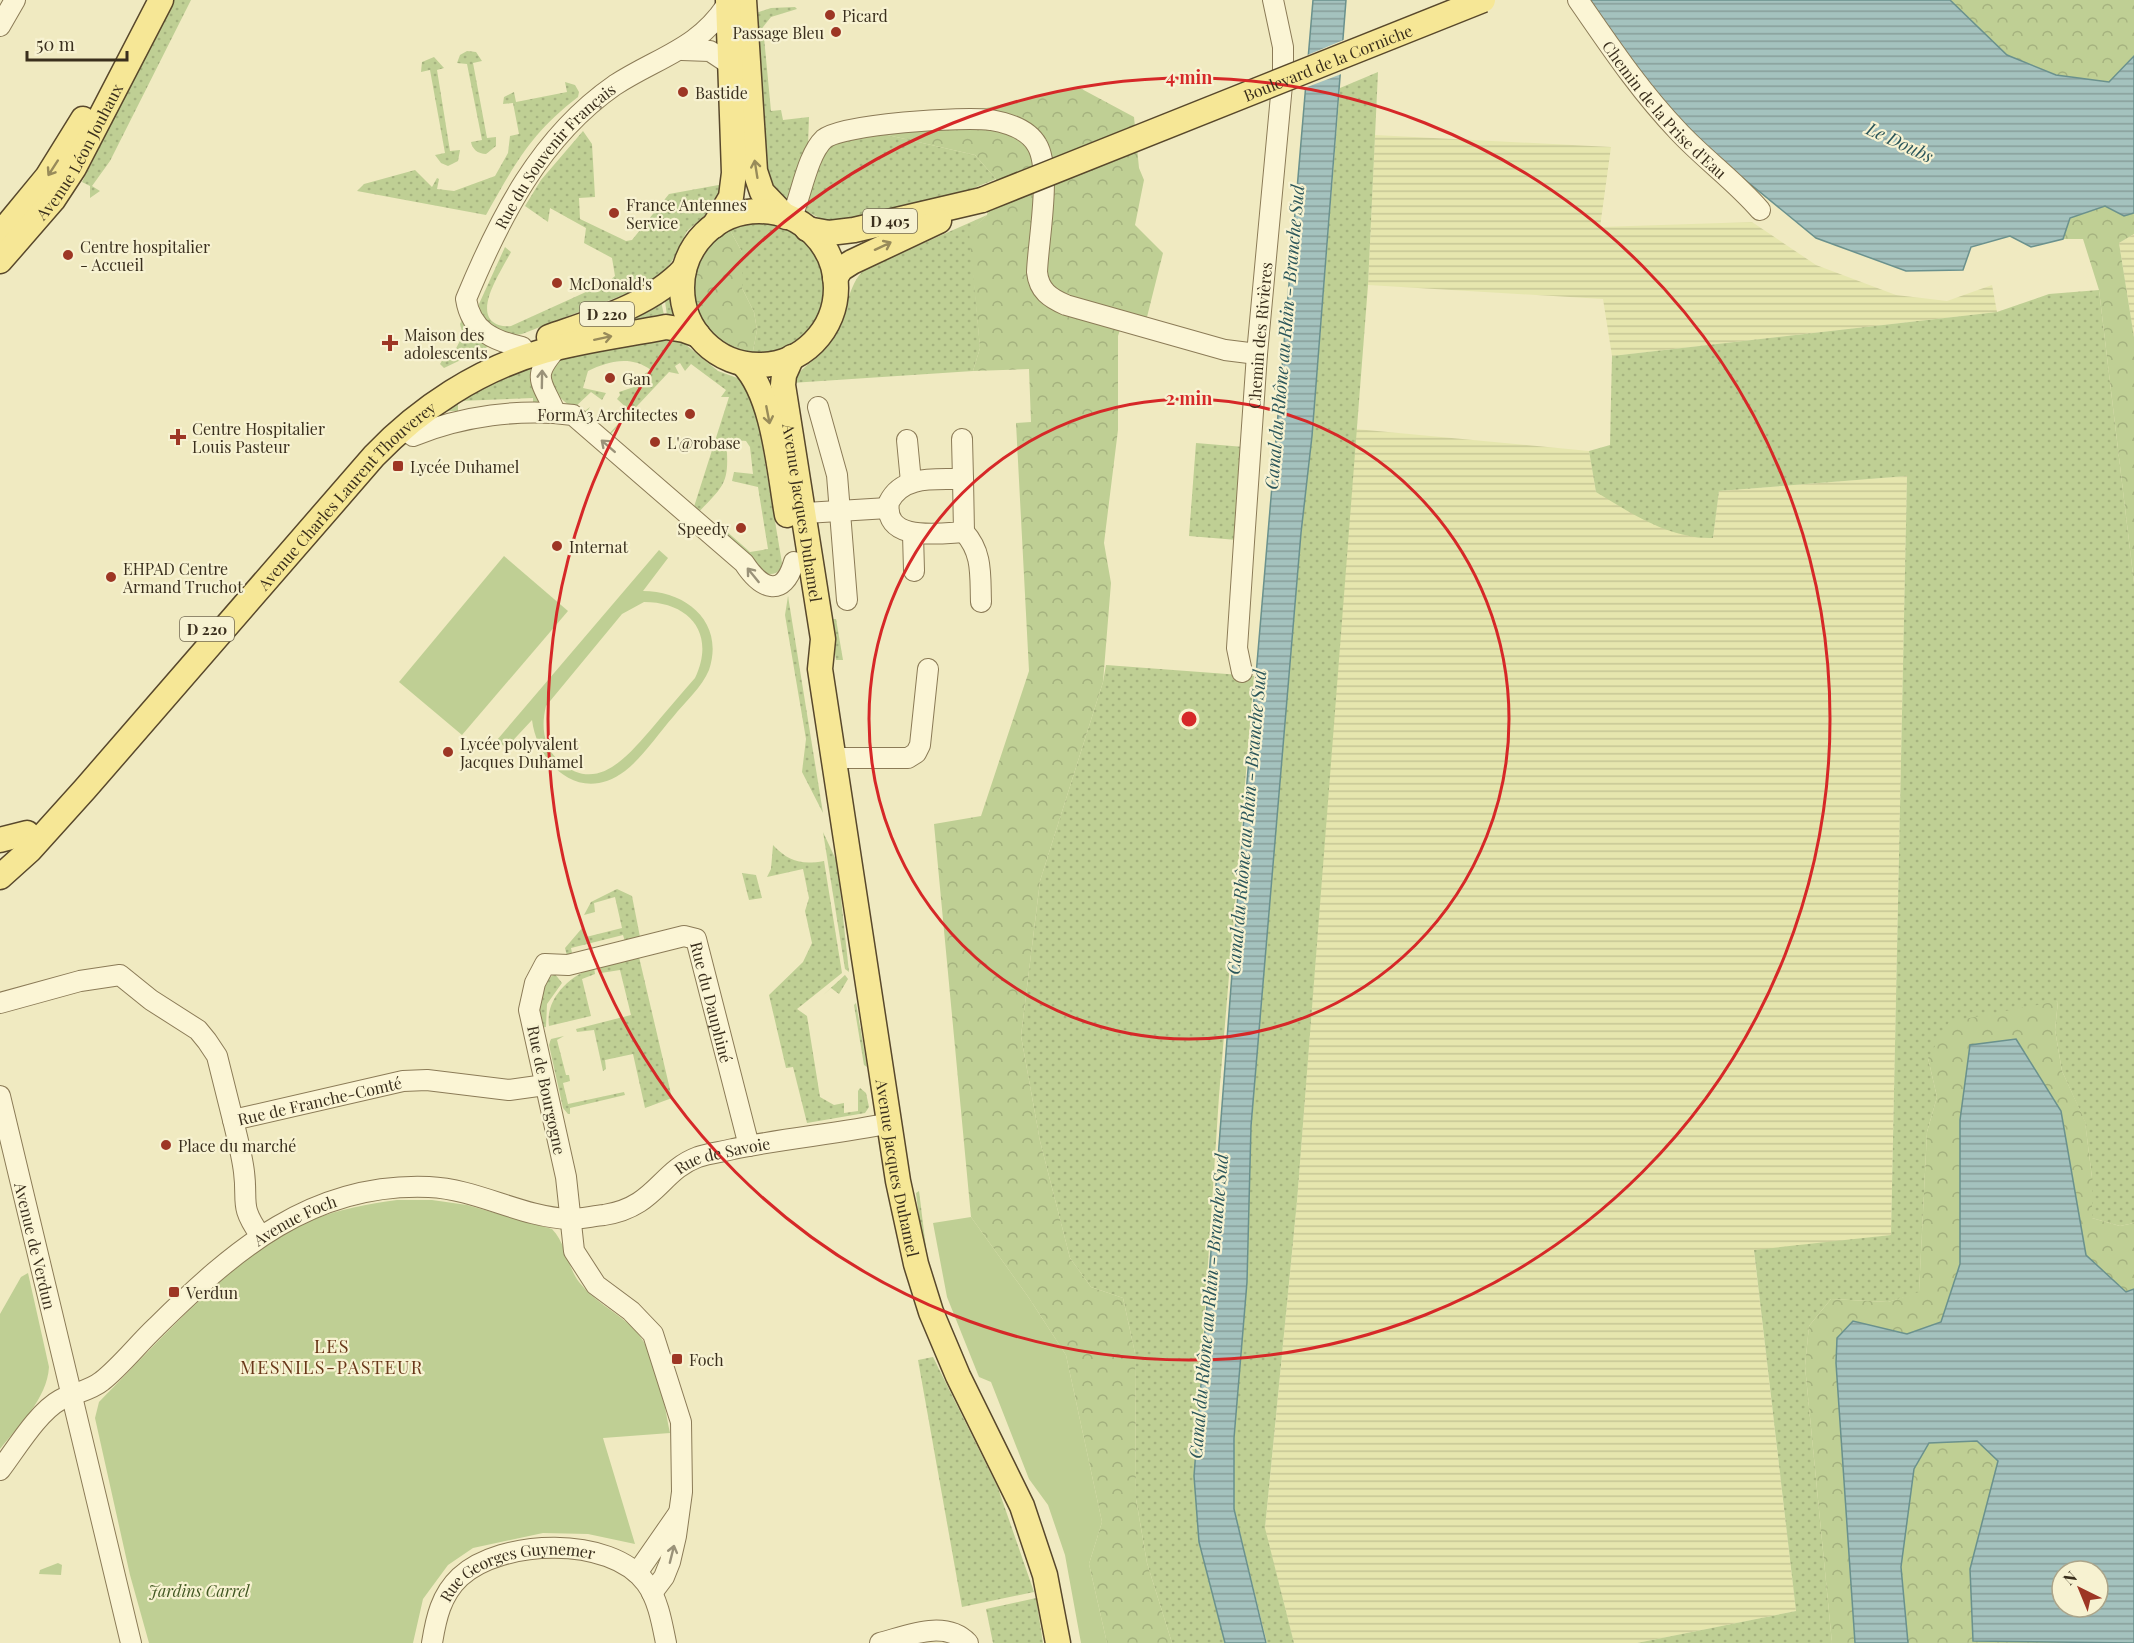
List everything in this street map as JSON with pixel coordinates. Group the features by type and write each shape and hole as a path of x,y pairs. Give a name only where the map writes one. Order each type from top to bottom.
{"main road":[{"path":"0,234 47,177 75,134 105,83 147,0"},
{"name":"Avenue Léon Jouhaux","path":"0,261 53,200 74,168 161,0"},
{"name":"Boulevard de la Corniche","path":"835,278 841,269 852,262 977,202 1483,0"},
{"path":"736,1 755,171 762,192 824,248 835,278 833,307 826,325 808,347 792,357 768,365 743,364 720,355 698,336 684,307 682,288 684,269 693,248 714,226 728,203 734,182 728,63 736,1"},
{"name":"Boulevard de la Corniche","path":"795,222 829,233 854,230 977,202"},
{"path":"714,226 736,215 753,212 795,222"},
{"name":"Avenue Charles Laurent Thouverey","path":"0,856 27,833 344,469 380,431 414,402 444,382 522,346 646,298 674,280 684,269"},
{"name":"Avenue Charles Laurent Thouverey","path":"0,877 30,850 70,806 352,481 403,428 466,384 526,357 557,348 666,327 684,330 698,336"},
{"name":"Avenue Jacques Duhamel","path":"792,357 784,375 783,385 795,513 794,561 807,642 820,669"},
{"name":"Avenue Jacques Duhamel","path":"743,364 758,382 765,396 795,513 823,639 820,669 833,758 898,1181 922,1288 958,1376 1022,1506 1045,1575 1058,1643"},
{"path":"0,840 27,833"}],"street":[{"path":"0,26 15,0"},
{"name":"Chemin des Rivières","path":"1242,672 1238,648 1257,354 1282,85 1282,47 1273,0"},
{"name":"Chemin de la Prise d'Eau","path":"1578,0 1635,83 1678,132 1728,174 1760,210"},
{"name":"Rue du Souvenir Français","path":"522,346 492,339 482,332 474,322 466,299 524,180 548,147 574,119 615,86 682,50 709,29 736,1"},
{"path":"682,50 710,51 728,63"},
{"path":"795,222 818,146 834,132 855,128 969,119 1011,125 1031,137 1042,157 1043,210 1036,273 1047,295 1066,305 1225,350 1257,354"},
{"path":"557,348 546,361 540,380 544,394 564,413"},
{"path":"818,406 837,474 847,600"},
{"path":"403,428 413,436 469,418 564,413"},
{"name":"Avenue Jacques Duhamel","path":"564,413 744,563 756,581 770,585 780,584 790,573 794,561"},
{"path":"962,439 964,532 973,542 979,556 981,602"},
{"path":"907,440 911,482"},
{"path":"888,508 896,491 911,482 963,479"},
{"path":"795,513 888,508"},
{"path":"888,508 896,523 913,534 964,532"},
{"path":"913,534 914,571"},
{"path":"833,758 908,758 916,753 920,745 928,669"},
{"name":"Rue du Dauphiné","path":"545,964 568,965 684,936 696,939 749,1146"},
{"name":"Rue de Bourgogne","path":"545,964 535,983 530,1010 566,1177 574,1251 587,1273 605,1294 645,1324 658,1345 683,1432 680,1510 670,1562 652,1593"},
{"name":"Rue de Franche-Comté","path":"0,1003 80,981 120,975 151,1000 198,1030 207,1041 217,1056 233,1120 403,1081 427,1080 508,1090 545,1085"},
{"name":"Avenue de Verdun","path":"0,1096 6,1147 73,1395 131,1643"},
{"path":"233,1120 244,1173 244,1205 250,1221 260,1235"},
{"name":"Rue de Savoie","path":"570,1219 606,1214 634,1206 647,1199 687,1163 698,1157 749,1146 890,1123"},
{"name":"Avenue Foch","path":"0,1470 45,1412 60,1400 101,1382 165,1318 260,1235 299,1213 324,1203 377,1190 405,1187 446,1189 535,1213 570,1219"},
{"path":"666,1643 652,1593 637,1573 680,1510"},
{"name":"Rue Georges Guynemer","path":"432,1643 438,1611 449,1590 470,1569 490,1560 537,1548 573,1549 615,1560 637,1573"},
{"path":"880,1643 939,1630 953,1633 968,1643"}],"green space":[{"path":"173,0 191,0 110,161 92,186 100,191 90,198 90,186 82,182"},
{"path":"1950,0 2134,0 2134,56 2109,82 2056,75 2007,55"},
{"path":"795,7 797,9 771,17 763,27 771,111 781,110 783,120 809,117 808,146 793,202 780,196 767,176 756,13 771,8"},
{"path":"467,51 476,52 482,61 473,63 487,138 496,137 496,146 486,154 476,151 471,142 482,140 467,64 457,63 460,55"},
{"path":"434,57 444,68 437,70 450,151 460,150 458,161 448,166 441,163 435,155 445,153 430,70 421,72 422,62"},
{"path":"1378,72 1368,285 1330,776 1297,1201 1265,1528 1294,1643 1267,1643 1234,1509 1234,1438 1247,1282 1251,1126 1301,533 1312,436 1340,88"},
{"path":"565,82 575,85 579,92 578,97 535,137 515,165 486,215 357,191 364,184 415,170 432,187 437,178 439,179 437,189 454,191 495,176 508,153 510,136 519,134 513,103 503,104 504,97 514,92 516,102 567,92"},
{"path":"1078,87 1134,117 1139,168 1144,180 1135,225 1163,253 1146,321 1125,314 1118,336 1118,430 1104,543 1111,583 1103,682 1040,881 1021,1036 1040,1141 1070,1258 1091,1287 1123,1298 1135,1353 1136,1499 1147,1563 1172,1643 1107,1643 1089,1564 1102,1522 1066,1355 1029,1298 971,1217 934,824 981,816 1029,671 1016,423 1031,422 1029,369 973,371 980,348 969,232 987,215 996,179 975,155 870,131 879,115 982,109"},
{"path":"583,131 592,144 595,197 579,198 580,219 626,241 632,240 669,194 724,184 714,207 687,231 672,261 660,276 641,288 522,334 500,333 483,319 479,304 505,247 511,252 492,288 487,307 488,316 499,325 511,326 608,282 615,276 612,258 584,243 586,228 550,208 548,222 525,206 541,180"},
{"path":"870,131 975,155 996,179 964,192 829,223 802,209 825,146"},
{"path":"1375,135 1611,147 1600,227 1752,222 1816,265 1896,295 1947,301 1992,285 1997,312 1612,356 1603,299 1368,285"},
{"path":"2105,206 2124,216 2134,213 2134,234 2119,243 2134,337 2134,583 2099,290 2083,239 2063,239 2070,218"},
{"path":"987,215 970,232 980,348 973,371 791,383 835,336 854,284 865,269"},
{"path":"757,219 788,226 810,242 823,265 827,290 822,315 809,337 787,352 757,358 728,352 707,337 694,316 690,291 693,266 706,244 727,227","holes":["731,232 742,252 742,288 754,312 757,330 753,351 701,259 714,240"]},
{"path":"726,230 731,232 742,252 742,288 754,312 757,330 753,351 730,345 713,334 702,319 696,302 695,283 700,264 710,246"},
{"path":"2134,234 2134,337 2119,243"},
{"path":"2099,290 2134,583 2134,1223 2120,1226 2092,1218 2092,1178 2085,1122 2062,1071 2055,1030 2058,1001 1928,1058 1937,1097 1927,1132 1919,1293 1888,1302 1831,1299 1809,1326 1805,1366 1832,1643 1637,1643 1796,1611 1754,1250 1891,1235 1907,476 1719,491 1713,538 1682,534 1652,524 1596,492 1589,451 1610,445 1612,356 1997,312 2049,294"},
{"path":"672,291 679,321 668,323 664,294"},
{"path":"660,297 664,315 615,331 611,319"},
{"path":"464,316 492,345 444,368 440,364 443,359 451,358 463,335 460,324"},
{"path":"666,336 680,340 718,371 743,380 755,402 782,563 776,573 765,574 714,524 717,523 750,552 768,549 758,487 732,481 734,472 753,474 750,447 746,441 726,439 727,466 723,483 695,516 692,513 729,397 721,397 726,390 691,364 685,371 680,363 675,366 679,374 669,372 607,438 581,414 590,407 584,416 608,435 630,411 617,399 619,392 637,386 639,377 651,370 636,362 620,361 588,371 583,388 606,393 602,400 591,392 573,409 556,394 546,379 561,355"},
{"path":"534,362 541,406 533,409 533,398 458,401 458,411 444,411 465,394"},
{"path":"1356,429 1589,451 1596,492 1713,538 1719,491 1907,476 1891,1235 1754,1251 1796,1611 1637,1643 1294,1643 1265,1529 1297,1201"},
{"path":"1196,443 1244,447 1237,540 1189,536"},
{"path":"659,550 668,558 643,591 659,592 674,597 687,603 698,612 711,637 713,653 709,670 702,682 638,759 625,771 608,780 592,784 577,782 552,765 536,737 532,720 506,748 497,740","holes":["644,602 660,603 686,614 695,624 702,648 701,662 695,678 623,759 600,773 587,774 573,771 559,761 547,743 544,728 546,706 622,614"]},
{"path":"504,556 568,611 462,735 399,682"},
{"path":"788,596 823,813 802,772 806,739 785,615"},
{"path":"829,619 836,619 843,660 836,660"},
{"path":"1106,665 1254,676 1219,1096 1194,1476 1199,1542 1225,1643 1172,1643 1147,1563 1136,1499 1135,1353 1123,1298 1091,1287 1070,1258 1040,1141 1021,1036 1040,881 1103,682"},
{"path":"823,832 837,862 849,972 845,969"},
{"path":"773,845 796,861 809,863 824,861 842,973 797,1009 807,1016 820,1097 834,1105 844,1103 844,1113 858,1111 860,1088 866,1093 869,1107 865,1113 807,1123 793,1067 786,1068 769,995 803,962 812,943 805,911 809,898 803,869 767,877 771,869"},
{"path":"742,873 756,875 762,898 749,900"},
{"path":"617,889 632,896 640,937 626,945 623,935 571,948 573,958 567,956 565,948 583,927 586,937 622,928 615,897 594,903 595,912 584,915 591,902"},
{"path":"639,957 672,1098 645,1108 633,1054 605,1060 606,1069 603,1071 594,1030 577,1032 576,1029 631,1015 620,970 601,973 600,966"},
{"path":"594,967 595,974 582,979 591,1016 549,1026 551,1006 561,989 576,976"},
{"path":"555,974 562,983 547,1004 546,1027 539,1028 538,1006 541,991 544,984"},
{"path":"845,975 848,979 839,994 831,988 822,996"},
{"path":"2058,1001 2055,1030 2062,1071 2085,1121 2092,1178 2092,1218 2120,1226 2134,1223 2134,1643 1832,1643 1805,1366 1809,1326 1831,1299 1888,1302 1919,1292 1927,1132 1937,1097 1928,1058 1949,1022"},
{"path":"856,1003 867,1067 864,1065 854,1005"},
{"path":"564,1036 557,1040 566,1075 569,1075 570,1081 563,1083 568,1104 624,1092 625,1095 570,1108 570,1114 568,1114 563,1108 549,1045 551,1039"},
{"path":"919,1191 928,1264 925,1264 916,1193"},
{"name":"Jardins Carrel","path":"397,1200 432,1200 467,1205 552,1229 579,1282 640,1336 648,1348 658,1376 670,1433 603,1438 635,1544 588,1534 543,1533 473,1548 448,1565 423,1599 413,1643 149,1643 130,1575 95,1418 99,1402 199,1301 256,1253 284,1234 322,1216 354,1207"},
{"path":"971,1217 1029,1298 1066,1355 1102,1522 1089,1564 1107,1643 1081,1643 1065,1555 1048,1505 1029,1479 991,1382 979,1377 947,1297 933,1223"},
{"path":"28,1273 49,1367 38,1401 0,1449 0,1314 21,1277"},
{"path":"933,1357 998,1488 1034,1592 962,1607 918,1360"},
{"path":"58,1563 62,1565 61,1575 39,1574 40,1570"},
{"path":"1036,1598 1043,1643 993,1643 986,1609"}],"water":[{"name":"Canal du Rhône au Rhin - Branche Sud","path":"1313,0 1346,0 1312,436 1301,533 1251,1126 1247,1282 1234,1438 1234,1509 1266,1643 1225,1643 1199,1542 1194,1476 1242,841"},
{"name":"Le Doubs","path":"1590,0 1950,0 2007,55 2056,75 2109,82 2134,56 2134,213 2124,216 2105,206 2070,218 2063,239 2031,247 2010,236 1971,247 1963,270 1906,271 1816,238 1711,152 1645,81 1615,41"},
{"path":"2016,1039 2061,1111 2086,1255 2126,1292 2134,1289 2134,1643 1973,1641 1970,1569 1998,1461 1977,1441 1929,1443 1914,1469 1901,1567 1908,1643 1855,1643 1836,1363 1837,1338 1853,1321 1907,1334 1941,1322 1960,1264 1960,1120 1970,1045"}],"pier":[{"path":"1346,39 1344,73 1302,89 1305,56"}],"place":[{"name":"Picard","path":"830,15"},
{"name":"Passage Bleu","path":"836,32"},
{"name":"Bastide","path":"683,92"},
{"name":"France Antennes Service","path":"614,213"},
{"name":"Centre hospitalier - Accueil","path":"68,255"},
{"name":"McDonald's","path":"557,283"},
{"name":"Maison des adolescents","path":"390,343"},
{"name":"Gan","path":"610,378"},
{"name":"FormA3 Architectes","path":"690,414"},
{"name":"Centre Hospitalier Louis Pasteur","path":"178,437"},
{"name":"L'@robase","path":"655,442"},
{"name":"Lycée Duhamel","path":"398,466"},
{"name":"Speedy","path":"741,528"},
{"name":"Internat","path":"557,546"},
{"name":"EHPAD Centre Armand Truchot","path":"111,577"},
{"name":"Lycée polyvalent Jacques Duhamel","path":"448,752"},
{"name":"Place du marché","path":"166,1145"},
{"name":"Verdun","path":"174,1292"},
{"name":"Foch","path":"677,1359"}],"district":[{"name":"LES MESNILS-PASTEUR","path":"332,1356"}]}
